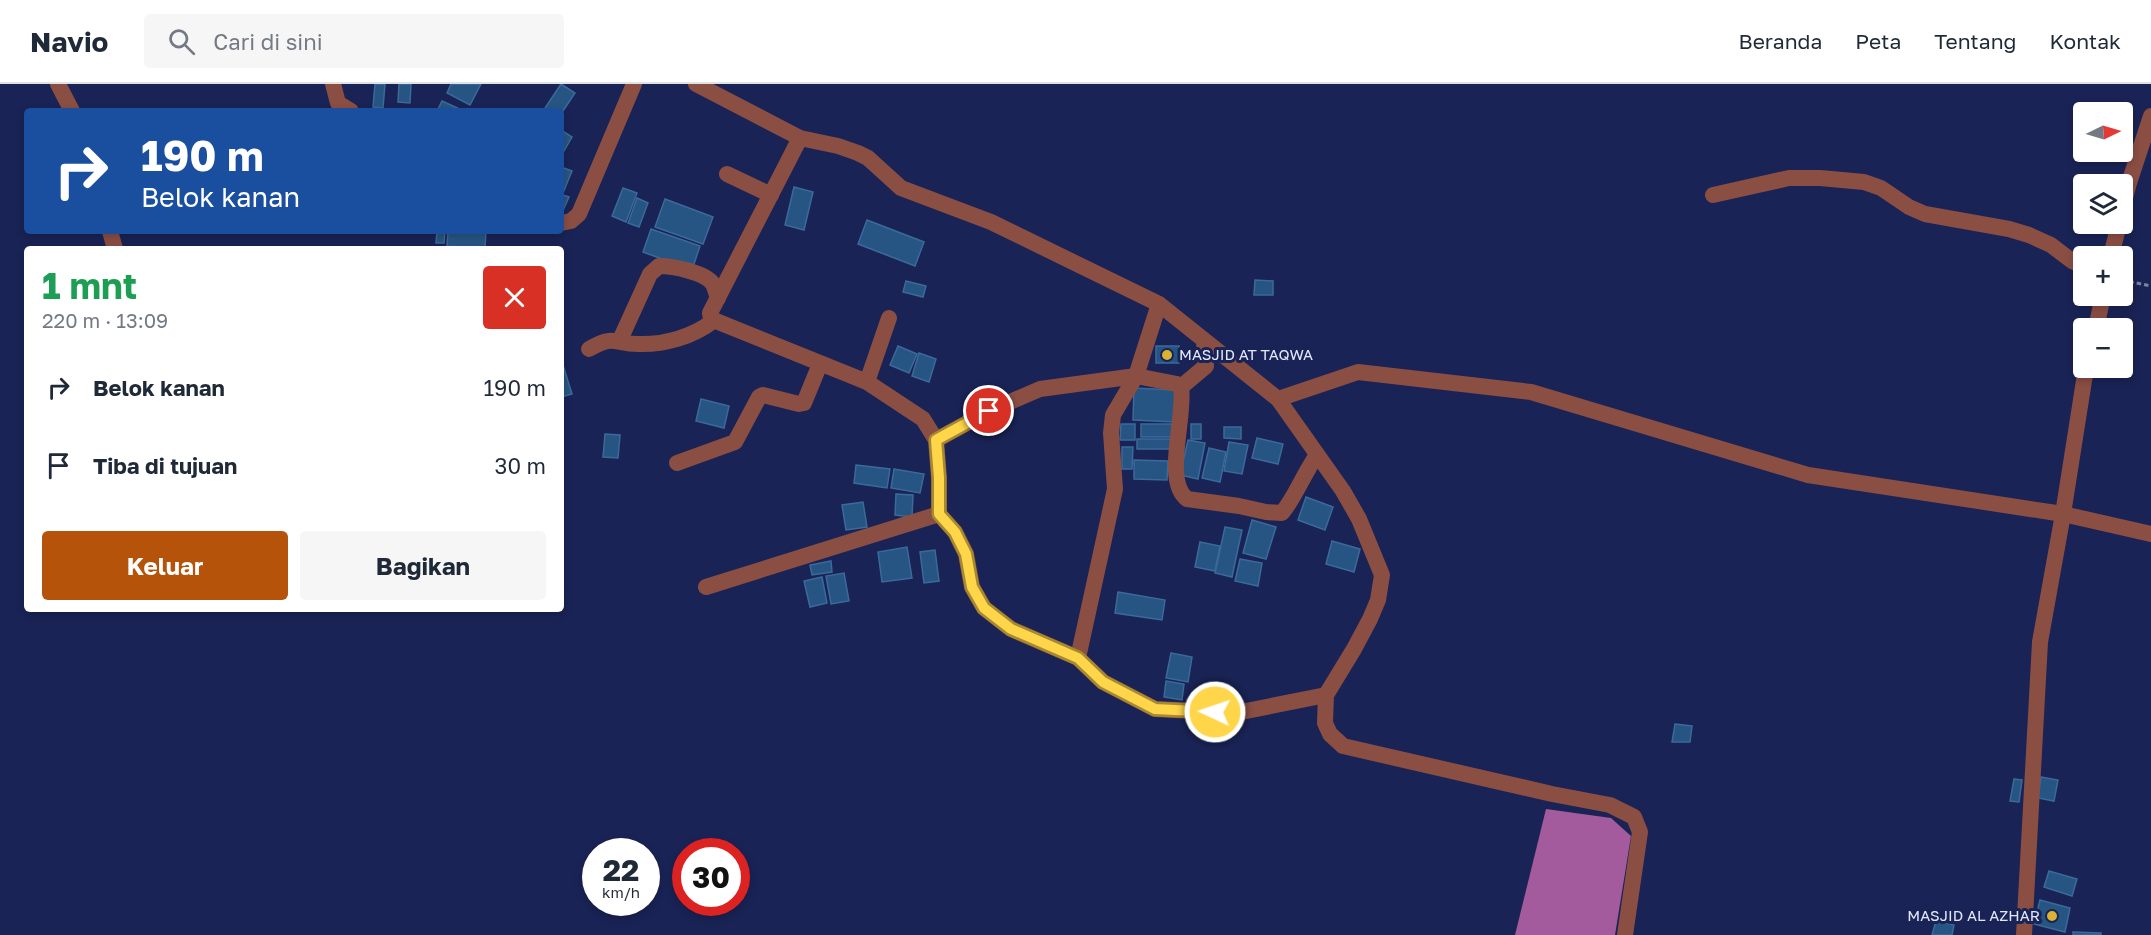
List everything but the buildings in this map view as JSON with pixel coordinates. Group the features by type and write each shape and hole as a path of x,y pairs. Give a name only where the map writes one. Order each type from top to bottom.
{"street":[{"path":"58,84 70,108"},
{"path":"333,84 338,103 346,108"},
{"path":"564,222 571,221 579,214 634,84"},
{"path":"696,84 800,138 858,153 868,158 901,188 991,222 1159,304 1278,399 1343,491 1359,519 1382,575 1378,600 1370,619 1326,694 1325,723 1330,734 1343,746 1610,805 1629,813 1640,832 1625,935"},
{"path":"2133,174 2151,116"},
{"path":"712,321 710,313 800,138"},
{"path":"727,174 771,195"},
{"path":"1713,195 1789,178 1864,182 1881,189 1924,214 2009,229 2029,235 2051,245 2073,261"},
{"path":"620,340 650,274 659,266 672,266 708,279 718,298"},
{"path":"1078,658 1115,489 1111,433 1113,415 1136,376 1159,304"},
{"path":"867,381 889,318"},
{"path":"589,349 604,341 620,340 639,345 672,340 696,333 712,321"},
{"path":"712,321 867,381 923,419 936,440 939,514 955,532 966,554 972,587 984,608 1011,629 1078,658 1103,682 1155,709 1236,713 1326,694"},
{"path":"1204,341 1206,366 1181,387 1176,467 1178,487 1182,495 1187,499 1282,513 1317,455"},
{"path":"677,463 735,442 759,396 763,394 799,404 804,403 820,364"},
{"path":"1278,399 1358,372 1531,392 1808,475 2063,514 2151,534"},
{"path":"936,440 989,411 1040,389 1136,376 1177,384 1181,387"},
{"path":"2024,935 2040,642 2084,378"},
{"path":"706,587 939,514"}],"path":[{"path":"2133,282 2151,286"}],"shaded area":[{"path":"1546,809 1611,818 1631,836 1615,935 1515,935"}],"place":[{"name":"MASJID AT TAQWA","path":"1167,355"},
{"name":"MASJID AL AZHAR","path":"2052,916"}],"route":[{"path":"989,411 936,440 939,514 955,532 966,554 972,587 984,608 1011,629 1078,658 1103,682 1155,709 1215,712"}]}
